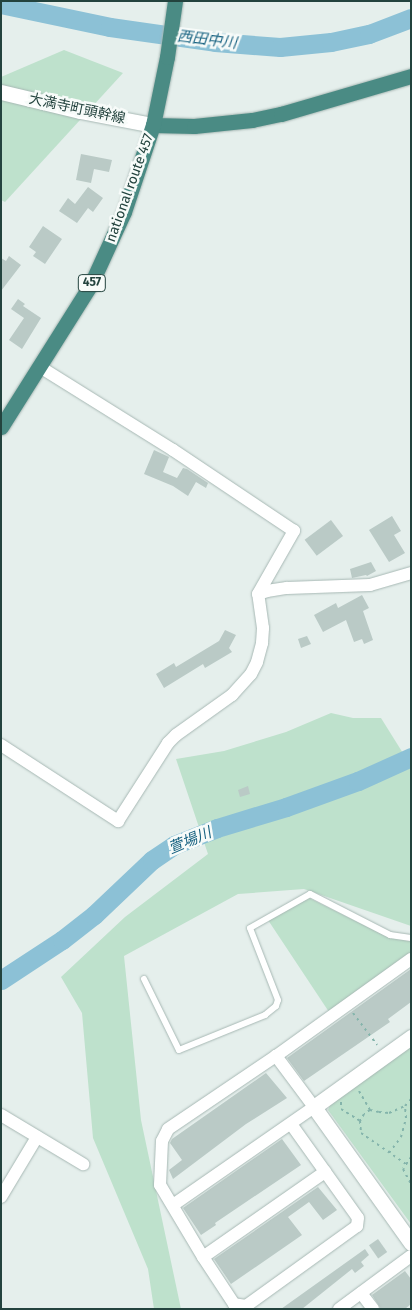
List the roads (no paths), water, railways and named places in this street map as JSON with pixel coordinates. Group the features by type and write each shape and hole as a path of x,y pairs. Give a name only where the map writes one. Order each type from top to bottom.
{"highway":[{"name":"457","path":"153,125 168,57 175,6"},
{"name":"national route 457","path":"1,427 91,284 124,212 153,125 194,126 252,120 281,114 411,76"}],"street":[{"name":"大満寺町頭幹線","path":"1,92 80,111 153,125"},
{"path":"1,745 118,821 168,743 176,735 232,695 251,674 257,662 262,643 263,628 258,594 294,531 173,450 40,367"},
{"path":"258,594 287,588 370,585 411,573"},
{"path":"291,1124 358,1218 357,1226 246,1306 234,1304 160,1186 162,1141 168,1129 276,1056 411,960"},
{"path":"173,1205 291,1124 411,1037"},
{"path":"276,1056 411,1243"},
{"path":"1,1115 83,1164"},
{"path":"1,1197 37,1137"},
{"path":"203,1257 325,1172"},
{"path":"339,1309 411,1256"},
{"path":"361,1293 373,1309"}],"lane":[{"path":"144,979 178,1050 265,1015 276,1006 278,1000 250,928 310,894 390,935 411,938"}],"waterway":[{"name":"西田中川","path":"1,4 110,27 215,42 280,47 331,42 369,34 411,18"},
{"name":"萱場川","path":"1,980 62,940 94,915 152,860 174,845 217,828 286,807 358,781 411,757"}]}
